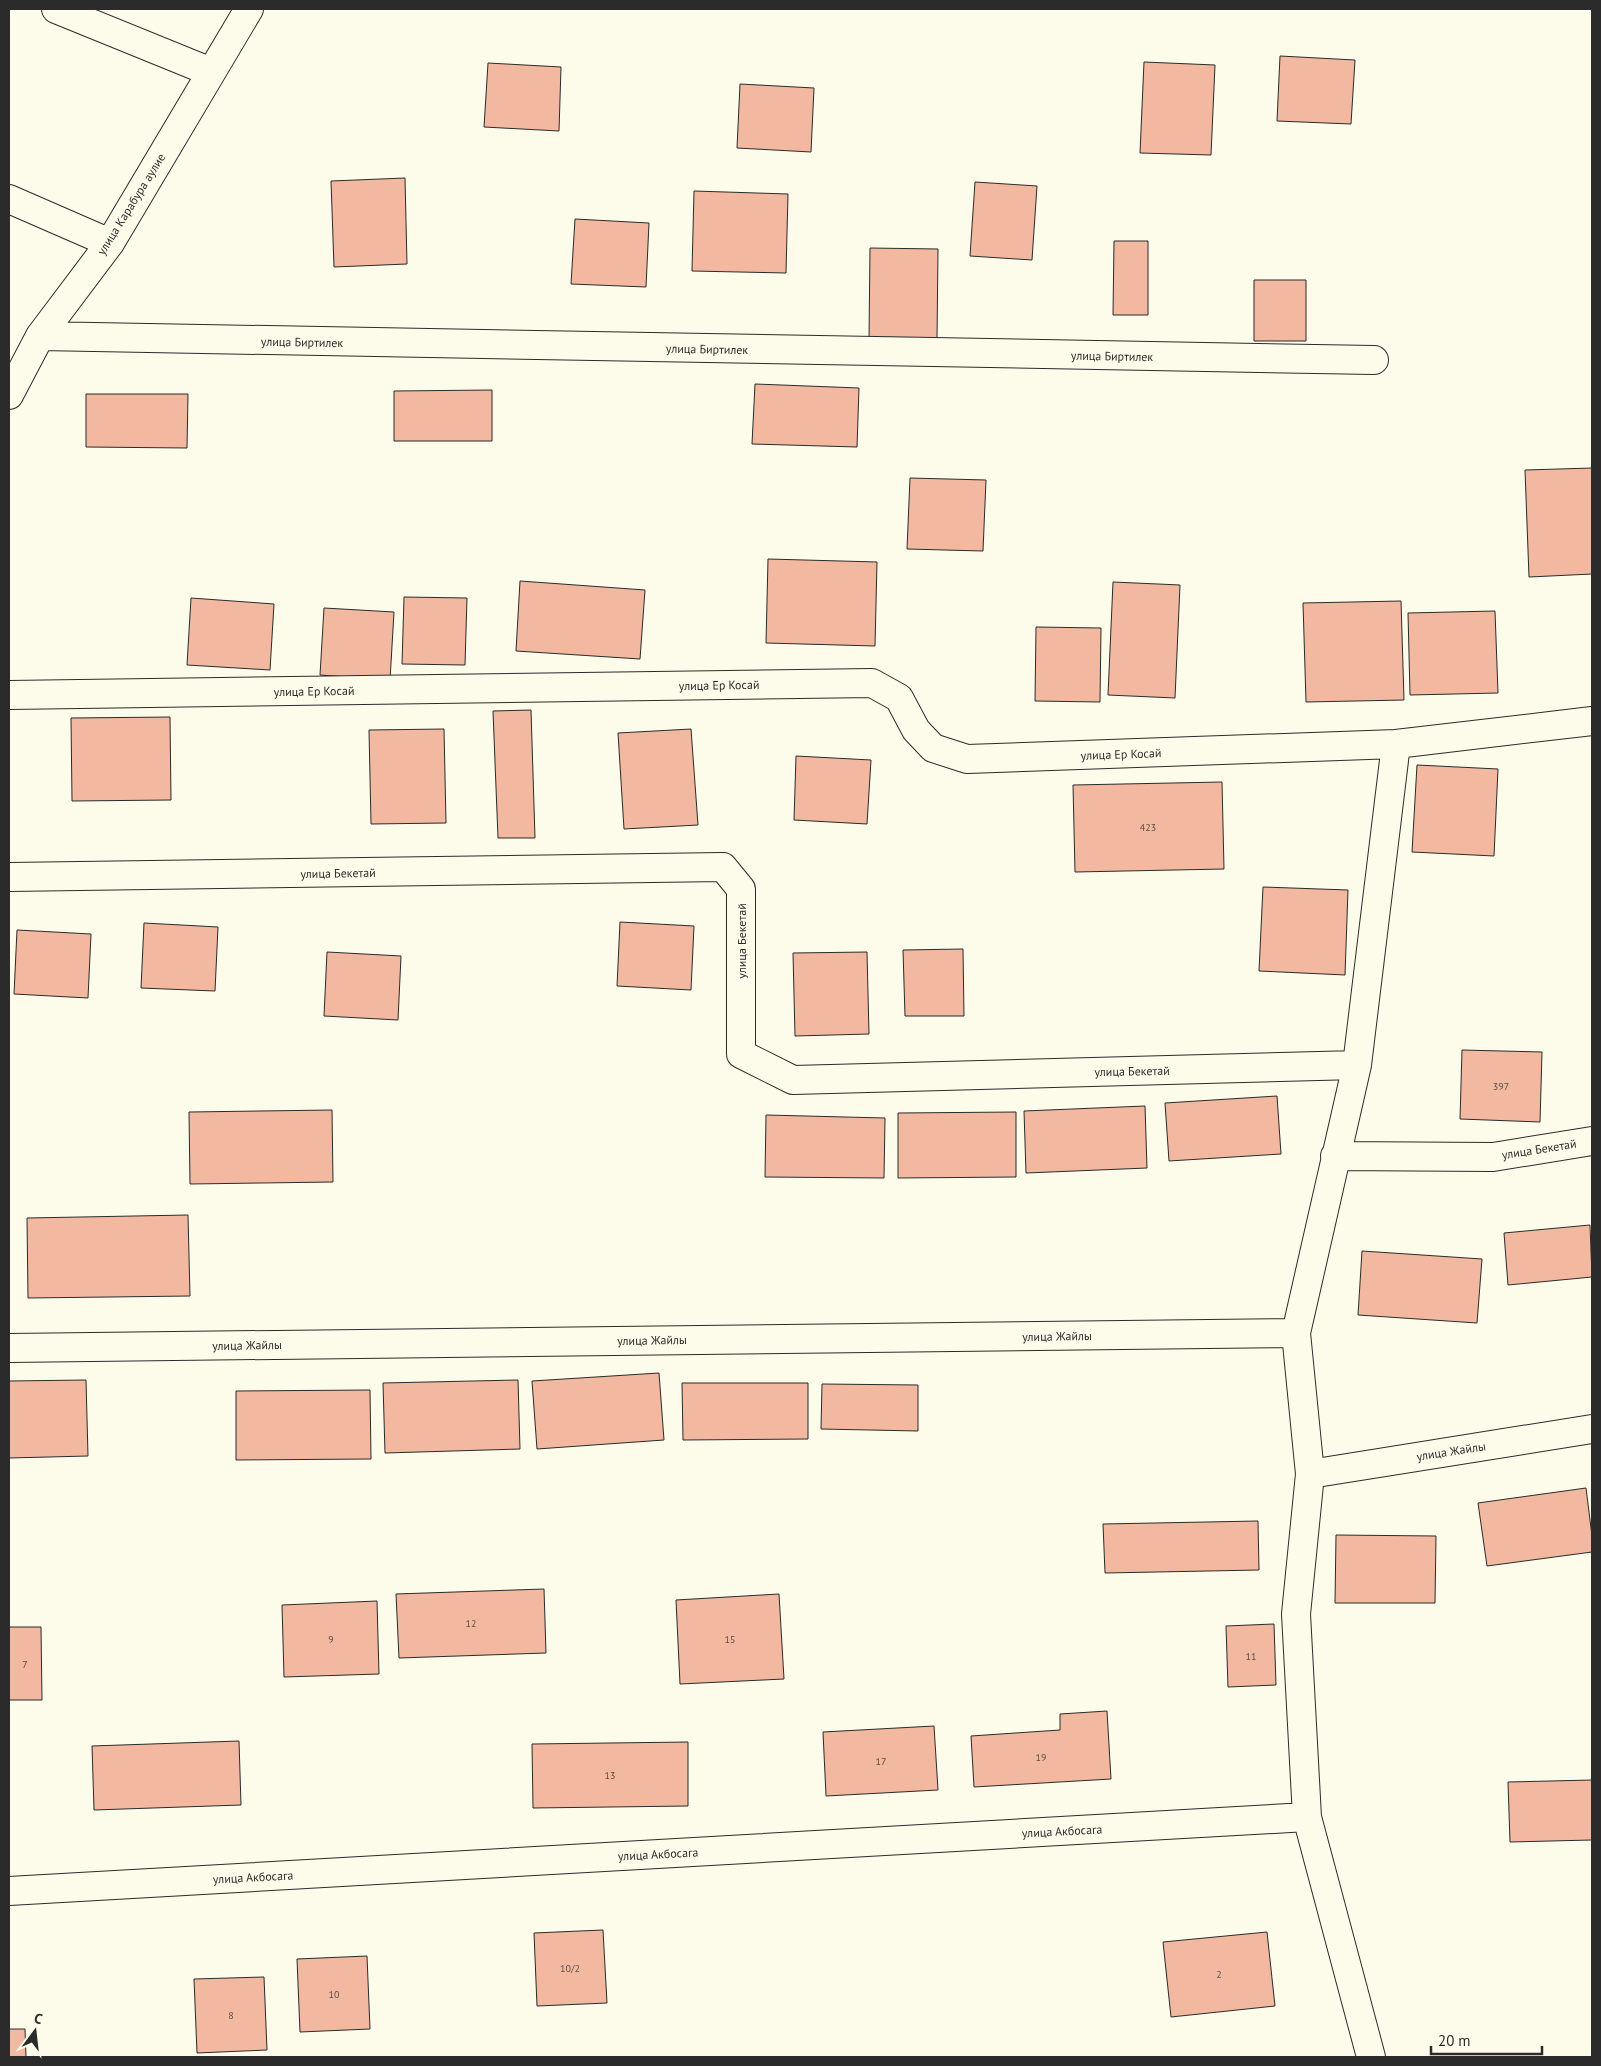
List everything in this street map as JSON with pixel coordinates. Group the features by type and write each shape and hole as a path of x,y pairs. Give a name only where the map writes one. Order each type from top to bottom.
{"street":[{"path":"56,9 211,72"},
{"name":"улица Карабура аулие","path":"9,396 40,336 110,242 248,9"},
{"path":"9,199 110,242"},
{"name":"улица Биртилек","path":"40,336 1374,360"},
{"name":"улица Ер Косай","path":"9,695 872,683 899,698 916,730 933,748 967,759 1396,744 1592,721"},
{"path":"1370,2057 1307,1817 1296,1614 1310,1474 1296,1333 1357,1066 1396,744"},
{"name":"улица Бекетай","path":"9,877 723,868 741,890 741,1054 793,1080 1357,1066"},
{"name":"улица Бекетай","path":"1335,1156 1493,1157 1592,1141"},
{"name":"улица Жайлы","path":"9,1348 1296,1333"},
{"name":"улица Жайлы","path":"1310,1474 1592,1429"},
{"name":"улица Акбосага","path":"9,1891 1307,1817"}],"building":[{"path":"1280,56 1355,60 1351,124 1277,121"},
{"path":"1144,62 1215,65 1211,155 1140,153"},
{"path":"488,63 561,67 559,131 484,127"},
{"path":"740,84 814,88 811,152 737,148"},
{"path":"405,178 407,264 334,267 331,181"},
{"path":"975,182 1037,186 1032,260 970,256"},
{"path":"694,191 788,194 786,273 692,271"},
{"path":"575,219 649,223 646,287 571,284"},
{"path":"1114,241 1148,241 1148,315 1113,315"},
{"path":"870,248 938,249 937,340 869,339"},
{"path":"1254,280 1306,280 1306,341 1254,341"},
{"path":"755,384 859,388 857,447 752,444"},
{"path":"492,390 492,441 394,441 394,391"},
{"path":"86,394 188,394 187,448 86,447"},
{"path":"1592,468 1592,574 1529,577 1525,470"},
{"path":"910,478 986,480 983,551 907,549"},
{"path":"768,559 877,562 875,646 766,643"},
{"path":"520,581 645,590 640,659 516,651"},
{"path":"1113,582 1180,585 1175,698 1108,695"},
{"path":"404,597 467,598 465,665 402,664"},
{"path":"191,598 274,604 270,670 187,665"},
{"path":"1401,601 1404,700 1306,702 1303,603"},
{"path":"324,608 394,612 390,680 320,675"},
{"path":"1495,611 1498,693 1410,695 1408,613"},
{"path":"1036,627 1101,628 1100,702 1035,701"},
{"path":"531,710 535,838 498,838 493,711"},
{"path":"170,717 171,800 72,801 71,718"},
{"path":"444,729 446,823 371,824 369,730"},
{"path":"691,729 698,825 624,829 618,733"},
{"path":"796,756 871,760 867,824 794,820"},
{"path":"1417,765 1498,769 1494,856 1412,852"},
{"path":"1222,782 1224,869 1075,872 1073,785"},
{"path":"1263,887 1348,890 1345,975 1259,971"},
{"path":"620,922 694,926 691,990 617,986"},
{"path":"144,923 218,927 215,991 141,988"},
{"path":"17,930 91,934 88,998 14,994"},
{"path":"963,949 964,1016 905,1016 903,950"},
{"path":"327,952 401,956 398,1020 324,1016"},
{"path":"867,952 869,1034 795,1036 793,953"},
{"path":"1462,1050 1542,1052 1540,1122 1460,1119"},
{"path":"1277,1096 1281,1154 1169,1161 1165,1103"},
{"path":"1145,1106 1147,1168 1026,1173 1024,1111"},
{"path":"332,1110 333,1182 190,1184 189,1112"},
{"path":"1016,1112 1016,1177 898,1178 898,1113"},
{"path":"766,1115 885,1118 884,1178 765,1177"},
{"path":"188,1215 190,1296 28,1298 27,1218"},
{"path":"1590,1225 1592,1277 1508,1285 1504,1233"},
{"path":"1362,1251 1482,1259 1477,1323 1358,1315"},
{"path":"659,1373 664,1440 537,1449 532,1381"},
{"path":"86,1380 88,1456 9,1458 9,1381"},
{"path":"518,1380 520,1449 385,1453 383,1383"},
{"path":"682,1383 808,1383 808,1439 683,1440"},
{"path":"822,1384 918,1385 918,1431 821,1429"},
{"path":"370,1390 371,1459 236,1460 236,1391"},
{"path":"1586,1488 1592,1552 1487,1566 1478,1503"},
{"path":"1258,1521 1259,1570 1105,1573 1103,1524"},
{"path":"1336,1535 1436,1536 1435,1603 1335,1603"},
{"path":"544,1589 546,1653 399,1658 396,1594"},
{"path":"779,1594 784,1679 680,1684 676,1600"},
{"path":"377,1601 379,1674 284,1677 282,1605"},
{"path":"1274,1624 1276,1685 1228,1687 1226,1626"},
{"path":"9,1627 41,1627 42,1700 9,1700"},
{"path":"1107,1711 1111,1779 974,1787 971,1736 1060,1730 1060,1714"},
{"path":"934,1726 938,1790 826,1796 823,1732"},
{"path":"239,1741 241,1805 94,1810 92,1746"},
{"path":"688,1742 688,1806 533,1808 532,1744"},
{"path":"1592,1780 1592,1840 1510,1842 1508,1782"},
{"path":"603,1930 607,2003 537,2006 534,1933"},
{"path":"1267,1932 1275,2006 1171,2017 1163,1942"},
{"path":"367,1956 370,2029 300,2032 297,1959"},
{"path":"264,1977 267,2050 197,2053 194,1979"},
{"path":"9,2029 25,2029 26,2057 9,2057"}]}
